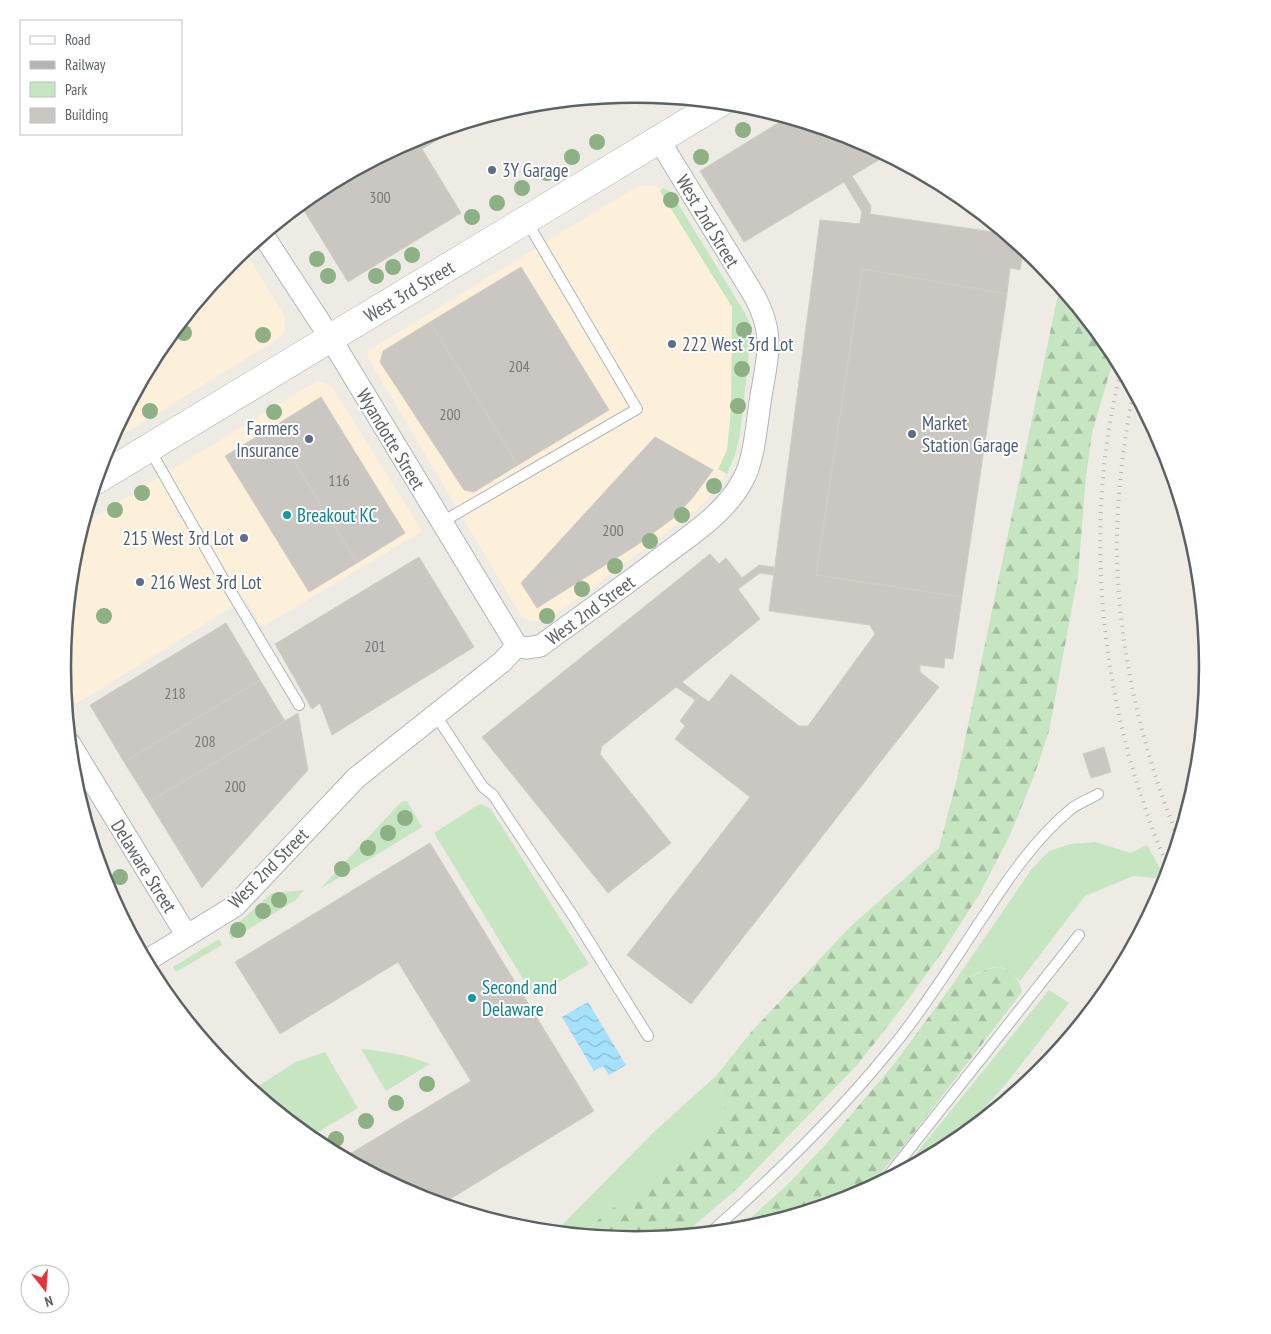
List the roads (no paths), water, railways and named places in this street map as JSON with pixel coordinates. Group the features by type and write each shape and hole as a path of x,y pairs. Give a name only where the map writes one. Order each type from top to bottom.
{"street":[{"name":"West 3rd Street","path":"105,475 711,108"},
{"name":"West 2nd Street","path":"152,957 235,906 356,778 502,662 517,646 526,648 540,646 629,582 714,516 735,492 749,466 768,353 769,333 755,297 659,140"},
{"name":"Wyandotte Street","path":"266,240 331,339 517,646"},
{"name":"Delaware Street","path":"79,759 187,936"}],"lane":[{"path":"442,522 637,409 526,220"},
{"path":"149,449 221,575 299,705"},
{"path":"435,714 483,787 499,802 648,1036"},
{"path":"720,1224 761,1188 807,1143 902,1035 1008,881 1039,840 1072,808 1098,794"},
{"path":"894,1168 1079,935"}],"water":[{"path":"588,1002 626,1065 609,1075 603,1066 594,1071 562,1017"}],"railway":[{"path":"1120,378 1111,417 1104,469 1101,521 1101,574 1105,627 1112,679 1122,730 1147,814 1166,860"},
{"path":"1132,399 1124,444 1117,537 1121,615 1133,692 1142,730 1175,831"}],"place":[{"name":"3Y Garage","path":"492,170"},
{"name":"222 West 3rd Lot","path":"672,344"},
{"name":"Market Station Garage","path":"912,434"},
{"name":"Farmers Insurance","path":"309,439"},
{"name":"Breakout KC","path":"287,515"},
{"name":"215 West 3rd Lot","path":"244,538"},
{"name":"216 West 3rd Lot","path":"140,582"},
{"name":"Second and Delaware","path":"472,998"}]}
